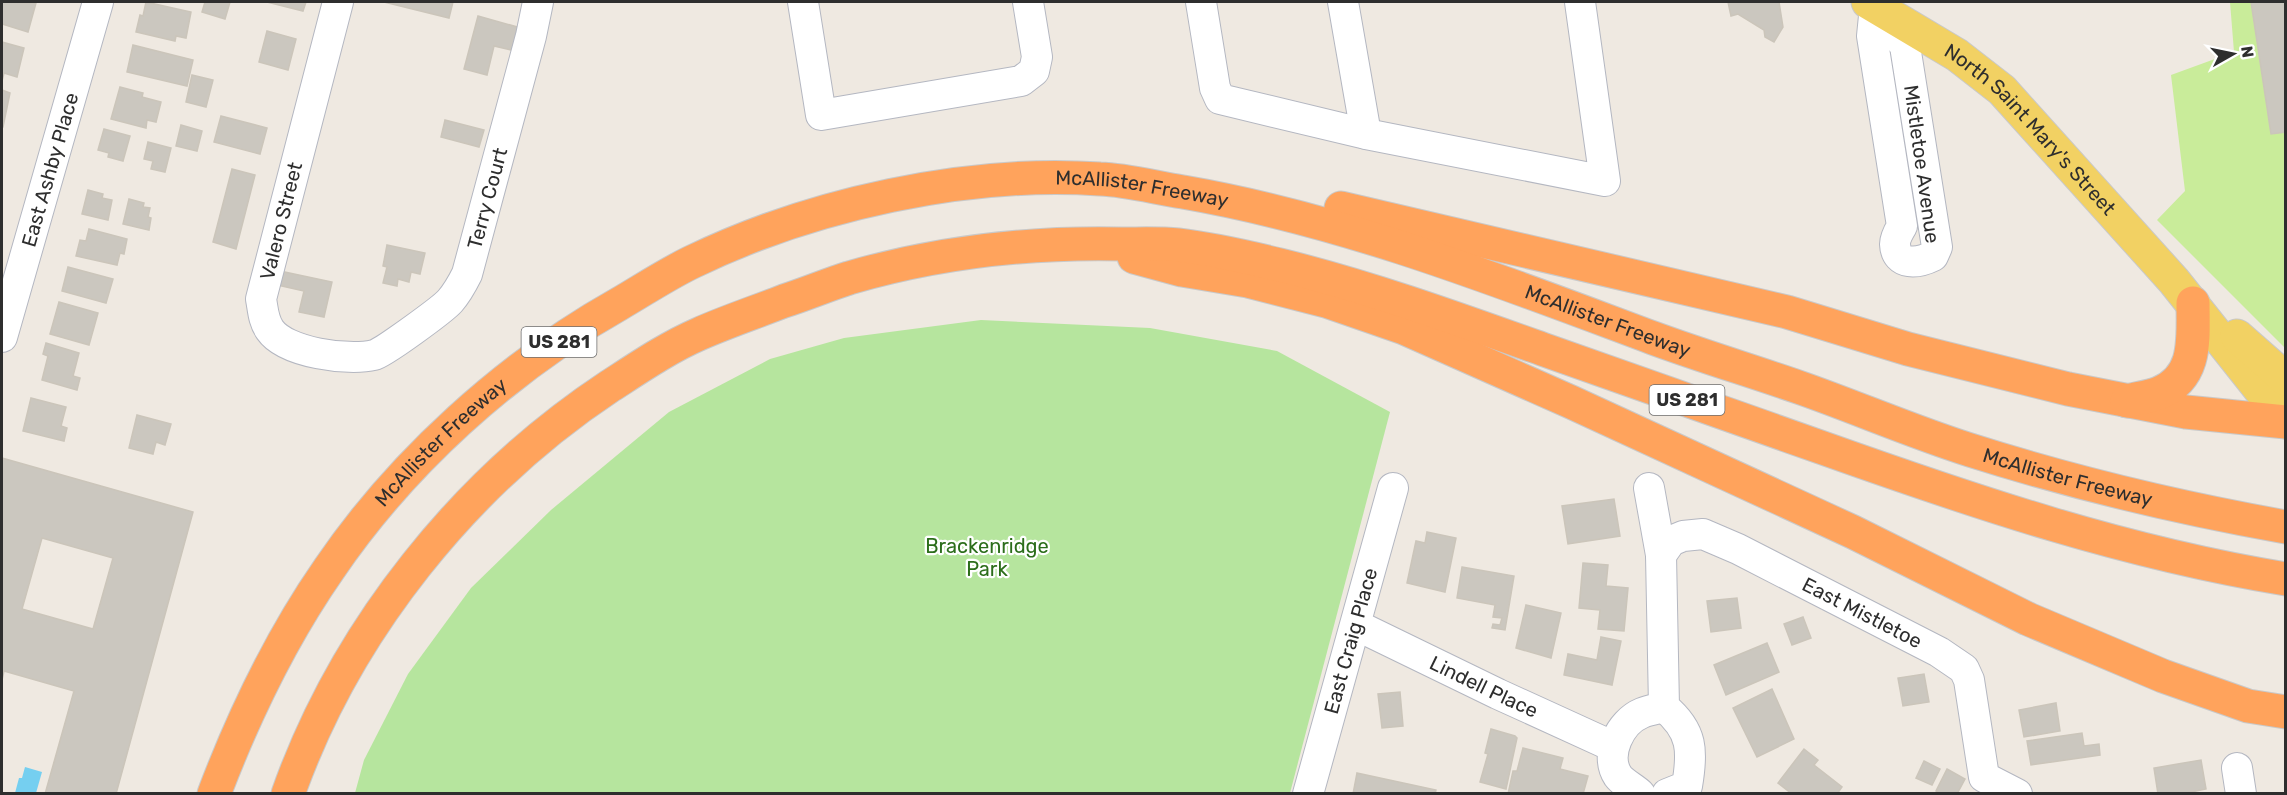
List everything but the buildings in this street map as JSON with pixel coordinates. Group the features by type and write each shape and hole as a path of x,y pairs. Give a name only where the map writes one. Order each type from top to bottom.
{"highway":[{"path":"1102,178 1194,181 1240,186 1292,196 1787,312 1908,348 2068,389 2186,412 2286,422"},
{"name":"McAllister Freeway","path":"214,794 255,698 291,630 327,571 367,517 409,470 500,385 584,324 690,264 736,243 803,220 898,192 999,179 1102,178 1233,201 1356,233 1495,279 1671,345 1801,388 1969,450 2117,492 2286,527"},
{"path":"1085,243 1182,270 1248,281 1326,301 1404,328 1853,532 2028,619 2163,676 2248,706 2286,712"},
{"name":"US 281","path":"288,794 303,753 348,665 377,617 417,563 504,470 547,431 644,364 696,335 848,279 946,255 1031,245 1085,243 1178,245 1249,258 1320,275 1434,311 2013,513 2112,543 2203,564 2286,579"},
{"path":"2126,401 2160,392 2188,367 2193,347 2184,292"}],"main road":[{"name":"North Saint Mary's Street","path":"1872,3 1957,55 2002,90 2184,292 2286,422"},
{"name":"North Saint Mary's Street","path":"2184,292 2286,379"}],"street":[{"name":"East Ashby Place","path":"2,337 98,2"},
{"name":"Valero Street","path":"338,2 261,299 264,317 270,330 283,340 315,353 340,358 376,355"},
{"name":"Terry Court","path":"376,355 448,304 467,274 531,36 538,2"},
{"path":"803,2 821,115 1022,81 1034,71 1037,57 1028,2"},
{"path":"1201,2 1215,88 1220,99 1366,134 1605,181 1580,2"},
{"path":"1343,2 1366,134"},
{"name":"Mistletoe Avenue","path":"1872,3 1905,46 1937,247 1933,256 1917,263 1908,262 1898,255 1895,243 1902,226 1872,36 1872,3"},
{"name":"East Craig Place","path":"1308,794 1393,488"},
{"path":"1649,488 1661,555 1664,707"},
{"name":"East Mistletoe","path":"1661,555 1671,541 1683,536 1703,534 1738,549 1939,652 1964,669 1969,680 1984,777 2017,794"},
{"name":"Lindell Place","path":"1356,625 1612,746"},
{"path":"1640,794 1618,776 1612,746 1625,727 1640,714 1664,707"},
{"path":"1664,707 1679,719 1689,740 1691,762 1684,791"}],"green space":[{"path":"2230,2 2285,2 2285,348 2157,220 2185,191 2171,75 2234,52"},
{"name":"Brackenridge Park","path":"981,320 1150,328 1277,351 1390,412 1290,793 355,793 364,760 408,674 471,588 551,510 669,412 770,359 844,338"}],"water":[{"path":"25,767 42,772 36,793 15,793"}]}
